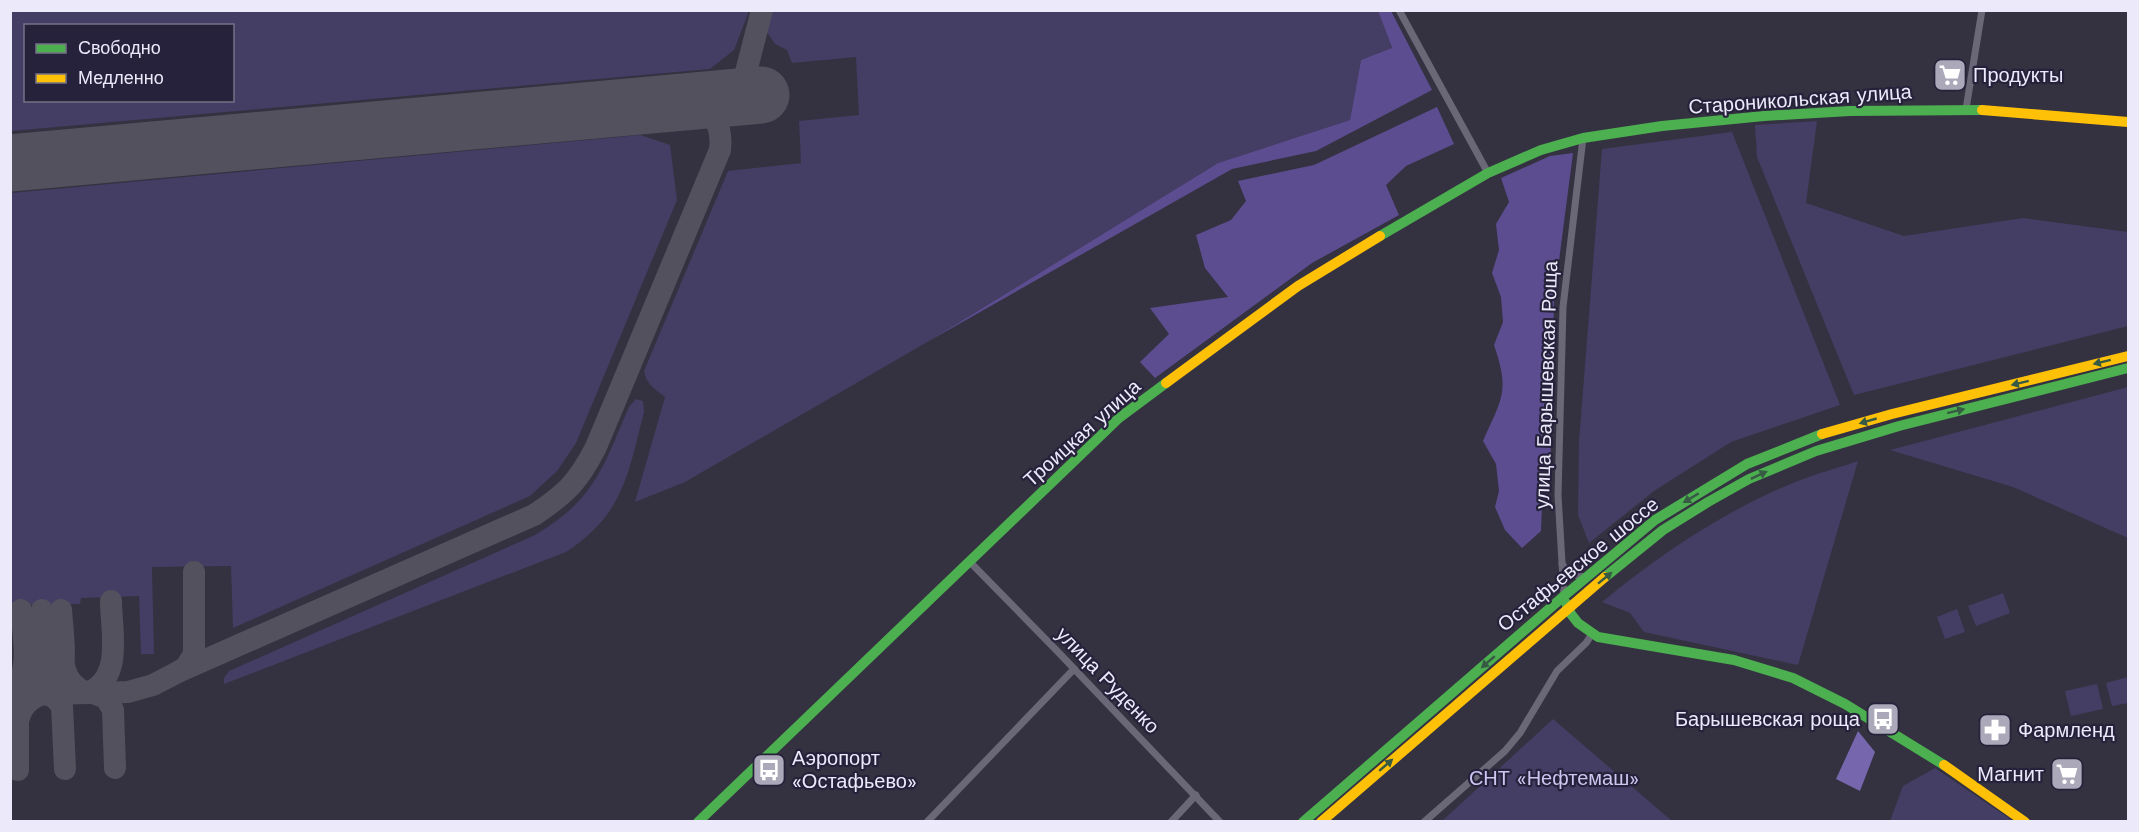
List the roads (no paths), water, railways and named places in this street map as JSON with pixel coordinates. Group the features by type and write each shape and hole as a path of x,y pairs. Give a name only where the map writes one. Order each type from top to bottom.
{"street":[{"path":"1399,10 1488,173"},
{"path":"1965,109 1982,10"},
{"name":"Староникольская улица","path":"1583,138 1662,126 1764,116 1850,111 1965,109 2128,122"},
{"name":"Троицкая улица","path":"698,822 1089,446 1147,396 1307,280 1488,173 1541,150 1583,138"},
{"name":"улица Барышевская Роща","path":"1583,138 1563,307 1558,495 1564,596 1567,608 1592,634"},
{"name":"Остафьевское шоссе","path":"1303,822 1655,520 1747,464 1789,445 1893,414 2128,356"},
{"name":"Остафьевское шоссе","path":"1321,822 1567,608 1663,530 1749,479 1799,456 1899,426 2128,368"},
{"name":"улица Руденко","path":"970,562 1220,822"},
{"path":"1561,562 1568,573 1587,577"},
{"path":"1424,822 1505,751 1520,733 1557,671 1586,643 1592,634 1606,639 1734,660 1793,678 1845,704 1935,759 2025,822"},
{"path":"927,822 1074,669"},
{"path":"1171,822 1196,795"}],"place":[{"name":"Продукты","path":"1950,75"},
{"name":"Барышевская роща","path":"1883,719"},
{"name":"Фармленд","path":"1995,730"},
{"name":"Аэропорт «Остафьево»","path":"769,770"},
{"name":"Магнит","path":"2067,774"}],"park label":[{"name":"СНТ «Нефтемаш»","path":"1554,778"}]}
